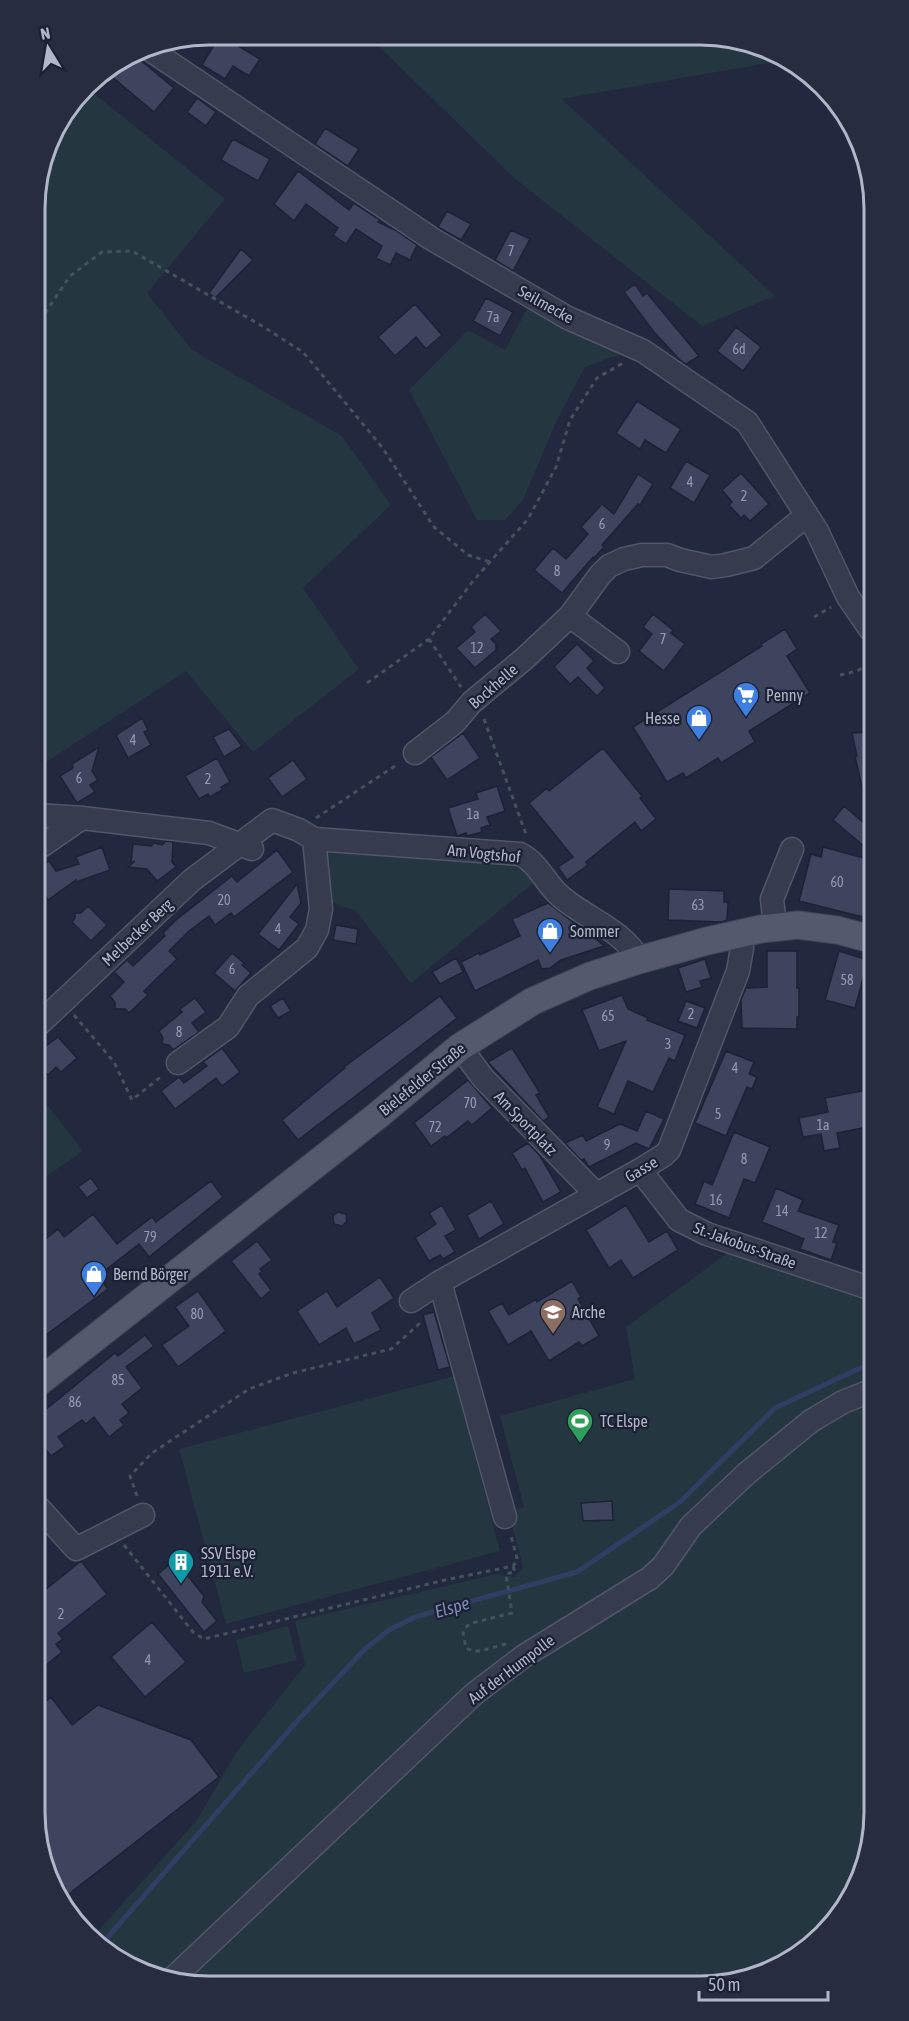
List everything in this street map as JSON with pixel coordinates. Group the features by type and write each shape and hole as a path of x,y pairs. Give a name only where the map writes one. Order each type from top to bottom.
{"main road":[{"name":"Bielefelder Straße","path":"45,1377 460,1047 533,1001 590,976 639,960 775,926 798,925 837,930 864,937"}],"street":[{"name":"Seilmecke","path":"156,54 432,238 568,318 643,351 747,422 817,531 848,597 864,620"},
{"name":"Bockhelle","path":"415,753 455,722 472,702 524,659 570,616 609,566 624,559 642,555 668,555 712,567 754,558 807,515"},
{"path":"570,616 618,652"},
{"path":"45,816 209,833 240,844"},
{"path":"45,843 82,818"},
{"name":"Am Vogtshof","path":"240,844 272,820 302,832 520,854 529,858 560,896 627,942 639,960"},
{"path":"178,1063 228,1027 248,996 307,948 317,930 321,909 302,832"},
{"name":"Melbecker Berg","path":"45,1018 192,880 240,844"},
{"path":"775,926 772,899 792,849"},
{"name":"Gasse","path":"411,1301 440,1282 663,1155 674,1140 738,971 742,948 740,933"},
{"name":"Am Sportplatz","path":"460,1047 489,1085 596,1194"},
{"name":"St.-Jakobus-Straße","path":"640,1170 672,1213 687,1224 717,1237 864,1286"},
{"path":"440,1282 505,1517"},
{"name":"Auf der Humpolle","path":"178,1973 474,1694 524,1656 650,1578 663,1566 692,1526 746,1473 811,1421 864,1393"},
{"path":"45,1515 76,1549 143,1515"}],"path":[{"path":"45,313 70,276 102,252 132,251 303,352 382,447 434,527 468,555 490,562"},
{"path":"367,683 429,639 473,581 528,519 556,467 570,420 597,378 643,351"},
{"path":"429,639 484,720 532,850 529,858"},
{"path":"840,675 864,667"},
{"path":"302,832 415,753"},
{"path":"62,1002 114,1062 132,1100 178,1063"},
{"path":"143,1515 130,1476 152,1453 249,1389 293,1373 391,1350 419,1324 411,1301"},
{"path":"113,1531 193,1632 204,1639 445,1580 513,1566 517,1558 505,1517"},
{"path":"510,1642 473,1651 466,1648 463,1633 467,1626 483,1618 512,1613 506,1574 514,1572 513,1566"}],"shaded area":[{"path":"377,45 711,45 732,48 773,62 562,99 775,296 702,326 514,178"},
{"path":"94,93 225,199 147,293 192,350 342,436 391,505 303,588 359,669 253,752 186,671 45,763 45,198 57,146 79,109"},
{"path":"527,309 621,354 585,367 557,420 523,500 505,520 477,520 409,390 468,330 505,350"},
{"path":"324,851 525,865 537,880 411,983 356,911 330,902"},
{"path":"45,1102 83,1151 45,1177"},
{"path":"732,1250 864,1291 864,1823 852,1875 830,1912 808,1935 773,1959 722,1975 700,1976 187,1975 136,1959 101,1935 98,1932 197,1820 237,1751 305,1665 295,1621 497,1574 515,1577 523,1566 508,1511 524,1507 500,1416 635,1379 626,1327"},
{"path":"454,1376 500,1551 226,1624 179,1449"},
{"path":"288,1626 297,1660 244,1673 236,1640"}],"building":[{"path":"214,45 237,45 260,59 249,76 233,66 225,79 202,65"},
{"path":"140,60 174,88 154,112 112,77"},
{"path":"197,98 216,112 206,126 187,112"},
{"path":"325,128 359,149 348,166 315,144"},
{"path":"233,139 270,159 258,181 221,160"},
{"path":"298,171 349,210 354,203 380,220 378,222 417,245 410,260 396,253 390,265 376,258 382,246 356,229 346,244 333,235 338,228 306,204 294,221 274,204"},
{"path":"447,211 471,224 461,240 438,227"},
{"path":"511,230 530,239 513,271 495,260"},
{"path":"241,249 253,260 215,298 209,293"},
{"path":"635,284 643,296 647,293 699,356 686,364 654,332 624,292"},
{"path":"486,298 513,312 500,336 473,321"},
{"path":"415,304 442,335 426,349 416,337 395,356 378,337"},
{"path":"736,327 761,347 743,371 717,351"},
{"path":"637,401 681,429 666,453 645,440 640,449 616,433"},
{"path":"686,461 710,475 694,503 670,488"},
{"path":"741,473 769,504 750,521 744,515 741,518 729,505 732,502 722,490"},
{"path":"638,474 653,484 640,505 638,504 602,545 604,547 562,593 534,570 553,548 566,559 588,534 581,527 602,504 614,514"},
{"path":"485,614 501,631 491,639 496,644 496,650 475,668 456,648 475,632 471,627"},
{"path":"653,614 673,630 671,633 685,644 664,671 639,651 652,634 643,627"},
{"path":"785,629 797,649 787,656 810,693 749,731 755,742 721,763 718,758 686,778 683,773 667,782 633,727 762,646 761,644"},
{"path":"577,644 594,661 587,668 605,688 597,696 578,677 570,684 554,667"},
{"path":"142,718 148,730 144,732 151,745 128,758 116,735"},
{"path":"229,729 242,746 224,757 213,737"},
{"path":"864,732 864,796 855,756 857,756 852,733"},
{"path":"463,733 480,758 447,780 431,757"},
{"path":"99,747 92,771 98,780 90,785 95,792 77,803 60,776 73,768 72,764"},
{"path":"603,748 642,796 640,798 656,819 641,831 635,822 586,862 588,865 567,880 558,867 573,857 529,803 547,788 549,791"},
{"path":"217,758 230,782 210,797 208,794 199,799 185,776"},
{"path":"293,760 307,779 282,797 268,778"},
{"path":"497,786 505,811 487,817 490,825 481,828 482,832 457,836 448,808 478,799 476,793"},
{"path":"844,806 864,823 864,846 833,820"},
{"path":"166,841 173,842 172,862 176,867 157,881 147,869 128,867 135,861 131,863 133,844 162,845"},
{"path":"102,847 110,870 76,882 76,880 48,900 45,896 45,864 49,861 56,871 79,864 76,857"},
{"path":"823,847 864,858 864,917 799,901 811,854 821,857"},
{"path":"277,850 293,872 234,917 231,913 215,925 209,916 189,931 169,951 177,959 144,991 148,995 129,1013 125,1009 115,1009 115,1002 110,996 124,982 114,972 127,960 133,966 165,936 163,933 176,920 232,876 237,882"},
{"path":"297,884 301,903 290,917 299,924 279,950 258,934"},
{"path":"669,889 724,891 724,902 728,902 727,920 722,922 668,920"},
{"path":"548,903 576,927 584,929 604,946 561,960 550,968 542,969 538,960 475,991 461,962 520,936 512,919"},
{"path":"88,906 107,925 91,941 72,922 75,913 81,913"},
{"path":"336,925 358,929 356,944 333,940"},
{"path":"767,951 797,951 799,1017 797,1017 797,1029 742,1028 741,1000 746,988 767,987"},
{"path":"839,951 864,959 864,975 855,1008 825,1000"},
{"path":"232,953 244,963 242,965 251,973 235,991 214,973"},
{"path":"456,958 463,972 440,984 432,972"},
{"path":"705,959 711,978 700,981 702,987 686,992 678,968"},
{"path":"622,995 628,1009 648,1018 647,1020 685,1035 675,1061 669,1058 653,1092 628,1081 614,1114 597,1107 626,1041 599,1051 582,1010"},
{"path":"440,996 457,1018 298,1140 282,1120 344,1067"},
{"path":"195,998 206,1012 192,1023 199,1032 173,1050 169,1045 162,1044 163,1038 159,1031 182,1012 180,1009"},
{"path":"283,998 291,1011 278,1018 270,1006"},
{"path":"686,1001 705,1008 697,1028 678,1021"},
{"path":"58,1037 77,1058 61,1072 56,1067 48,1075 45,1072 45,1047"},
{"path":"222,1048 240,1072 222,1086 216,1078 175,1109 161,1091 179,1077 184,1083 207,1066 203,1062"},
{"path":"512,1048 540,1093 536,1095 549,1117 543,1121 488,1062"},
{"path":"726,1051 754,1062 749,1074 757,1077 752,1089 747,1087 726,1136 695,1123"},
{"path":"468,1080 492,1108 472,1125 468,1121 431,1146 414,1123"},
{"path":"864,1091 864,1128 837,1133 840,1148 824,1151 821,1134 803,1137 799,1118 828,1112 825,1098"},
{"path":"646,1111 664,1119 649,1149 636,1143 589,1167 584,1159 581,1160 565,1143 583,1135 586,1141 620,1124 637,1131"},
{"path":"734,1132 770,1147 755,1183 744,1179 729,1218 695,1204 704,1181 712,1185"},
{"path":"528,1143 540,1156 561,1192 543,1202 525,1168 522,1170 512,1153"},
{"path":"91,1178 99,1189 87,1198 78,1187"},
{"path":"211,1181 223,1197 149,1257 139,1244 98,1276 108,1289 47,1334 45,1332 45,1239 58,1229 64,1237 93,1214 117,1244 152,1217 156,1222"},
{"path":"776,1188 803,1200 798,1211 839,1225 833,1242 837,1243 831,1260 800,1249 804,1239 762,1222"},
{"path":"491,1201 504,1224 479,1239 467,1215"},
{"path":"442,1205 456,1230 445,1236 455,1252 443,1259 440,1255 429,1261 415,1238 436,1224 429,1213"},
{"path":"626,1205 649,1242 667,1231 678,1250 633,1278 621,1260 609,1268 586,1230"},
{"path":"338,1212 346,1214 347,1221 342,1226 334,1224 333,1216"},
{"path":"257,1241 272,1260 260,1269 262,1271 259,1274 271,1290 261,1299 231,1261"},
{"path":"380,1277 394,1298 372,1313 381,1330 354,1344 346,1328 319,1345 297,1311 327,1291 337,1307"},
{"path":"572,1281 581,1297 578,1299 599,1336 582,1346 579,1342 549,1361 531,1331 508,1345 488,1311 502,1303 509,1315 536,1299 537,1302"},
{"path":"198,1291 226,1331 178,1367 162,1345 189,1326 175,1307"},
{"path":"434,1312 450,1367 438,1370 423,1315"},
{"path":"145,1335 154,1346 126,1367 142,1388 122,1404 129,1413 120,1420 124,1425 109,1437 94,1417 86,1424 82,1420 58,1437 65,1446 51,1456 45,1448 45,1410 115,1353 118,1356"},
{"path":"612,1501 613,1520 583,1521 581,1503"},
{"name":"SSV Elspe 1911 e.V.","path":"175,1560 204,1596 202,1602 217,1621 204,1632 158,1574"},
{"path":"81,1561 107,1594 58,1633 63,1639 56,1644 62,1652 45,1666 45,1590"},
{"path":"152,1622 186,1662 145,1697 111,1657"},
{"path":"51,1697 72,1725 98,1705 191,1740 219,1777 68,1895 57,1875 46,1834 45,1702"}],"waterway":[{"name":"Elspe","path":"106,1939 299,1719 365,1649 389,1630 413,1618 432,1612 577,1572 680,1502 775,1408 864,1366"}],"place":[{"name":"Penny","path":"746,718"},
{"name":"Hesse","path":"699,741"},
{"name":"Sommer","path":"550,954"},
{"name":"Bernd Börger","path":"94,1297"},
{"name":"Arche","path":"553,1335"},
{"name":"TC Elspe","path":"580,1444"},
{"name":"SSV Elspe 1911 e.V.","path":"181,1585"}]}
